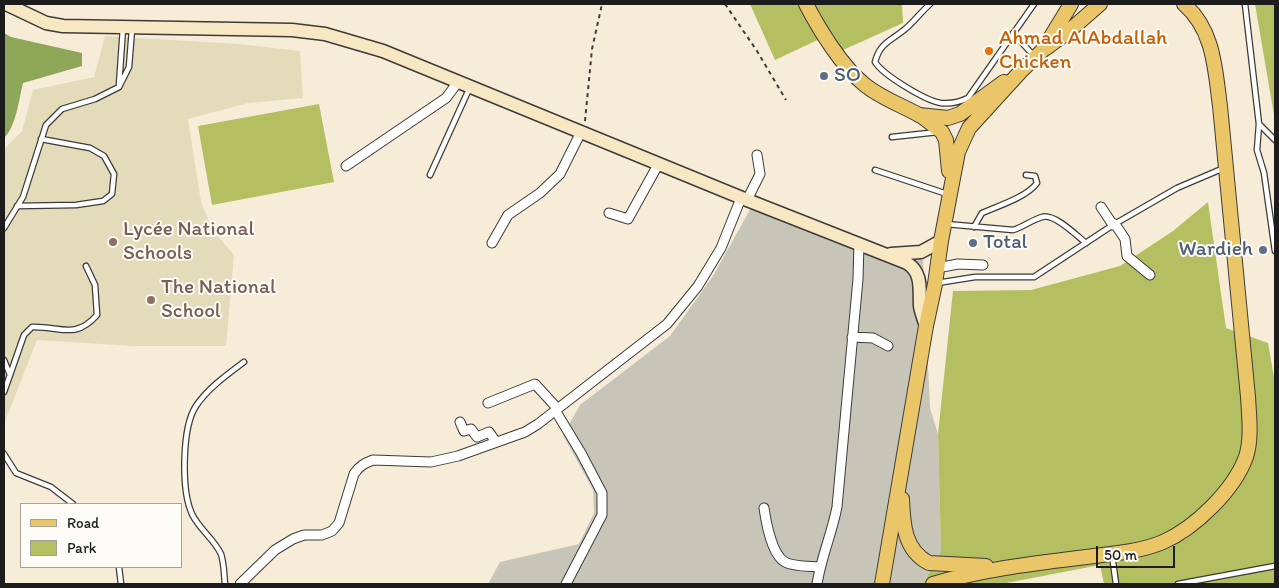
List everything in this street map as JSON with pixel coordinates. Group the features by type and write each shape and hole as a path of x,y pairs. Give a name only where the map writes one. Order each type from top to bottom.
{"main road":[{"path":"6,4 46,23 64,26 292,30 325,34 382,51 744,199 907,263 916,271 920,282 920,308 926,326"},
{"path":"806,4 820,29 855,76 872,90 919,115 942,132 946,140 949,192"},
{"path":"1039,53 1071,4"},
{"path":"882,584 926,326 935,284 949,192 958,152 969,128 1021,71 1039,53 1069,31 1100,4"},
{"path":"933,584 974,576 1005,567 1112,554 1149,547 1176,536 1222,495 1239,471 1246,456 1249,441 1248,397 1220,106 1212,52 1202,25 1189,8 1175,4"},
{"path":"919,115 948,118 960,114 994,88 1021,71"},
{"path":"888,254 921,252 941,241"},
{"path":"901,476 905,533 910,544 922,559 929,563 1005,567"}],"street":[{"path":"346,166 446,98 458,82"},
{"path":"492,243 508,215 540,192 560,174 583,132"},
{"path":"240,584 275,550 293,539 304,535 322,535 332,531 339,523 354,474 359,467 373,460 431,462 458,456 525,432 538,424 667,324 698,286 721,248 744,199 760,174 757,155"},
{"path":"609,213 628,218 659,163"},
{"path":"1101,208 1125,239 1127,256 1150,275"},
{"path":"817,584 820,567 834,526 837,507 858,279 859,244"},
{"path":"937,268 958,264 983,265"},
{"path":"852,336 873,338 888,346"},
{"path":"488,403 535,384 556,409 602,493 602,515 566,584"},
{"path":"460,422 464,430 471,429 477,436 489,432 496,442"},
{"path":"764,508 767,529 778,556 785,562 820,567"}],"lane":[{"path":"930,4 904,30 890,39 878,51 874,62 880,70 928,99 941,103 954,103 968,98 1034,4"},
{"path":"1244,4 1259,124 1257,150 1264,173 1275,251"},
{"path":"119,87 119,68 128,26"},
{"path":"4,228 23,197 46,125 62,109 95,99 119,87 130,67 128,26"},
{"path":"1013,33 1039,53"},
{"path":"430,175 470,87"},
{"path":"1259,124 1275,140"},
{"path":"892,137 942,132"},
{"path":"17,206 76,206 103,201 112,194 114,174 104,156 90,148 41,139"},
{"path":"935,284 975,277 1034,277 1114,225 1177,188 1226,168"},
{"path":"875,170 949,192"},
{"path":"974,227 982,212 1003,204 1032,189 1037,182 1035,176 1026,175"},
{"path":"945,224 1013,230 1024,227 1045,216 1053,218 1086,243"},
{"path":"4,392 24,335 32,327 70,331 87,326 97,315 95,285 86,266"},
{"path":"4,360 10,375"},
{"path":"224,584 221,555 192,515 184,476 191,419 196,406 224,377 244,362"},
{"path":"4,454 16,473 51,487 72,503"},
{"path":"1112,554 1116,584"},
{"path":"1178,584 1275,566"},
{"path":"119,568 121,584"}],"path":[{"path":"583,132 592,49 602,4"},
{"path":"724,4 757,51 786,100"}],"shaded area":[{"name":"Lycée National Schools","path":"105,36 239,44 300,51 303,98 248,103 188,119 201,202 212,229 234,255 226,346 134,346 37,340 4,424 4,149 22,131 33,90 94,77"},
{"path":"752,206 923,260 930,408 938,434 941,551 923,584 488,584 500,562 579,544 594,513 593,490 563,435 580,405 670,336 713,276"}],"green space":[{"path":"750,4 902,4 903,23 843,50 824,37 775,60"},
{"path":"1255,4 1275,4 1275,121"},
{"path":"4,33 11,37 82,53 82,66 23,83 14,120 4,138"},
{"path":"319,104 334,182 212,205 198,126"},
{"path":"1208,202 1226,328 1268,343 1275,383 1275,584 1104,584 1100,565 1001,584 923,584 941,551 938,434 953,291 1031,290 1120,266 1173,231"}],"place":[{"name":"Ahmad AlAbdallah Chicken","path":"989,51"},
{"name":"SO","path":"824,76"},
{"name":"Lycée National Schools","path":"113,242"},
{"name":"Total","path":"973,243"},
{"name":"Wardieh","path":"1263,250"},
{"name":"The National School","path":"151,300"}]}
